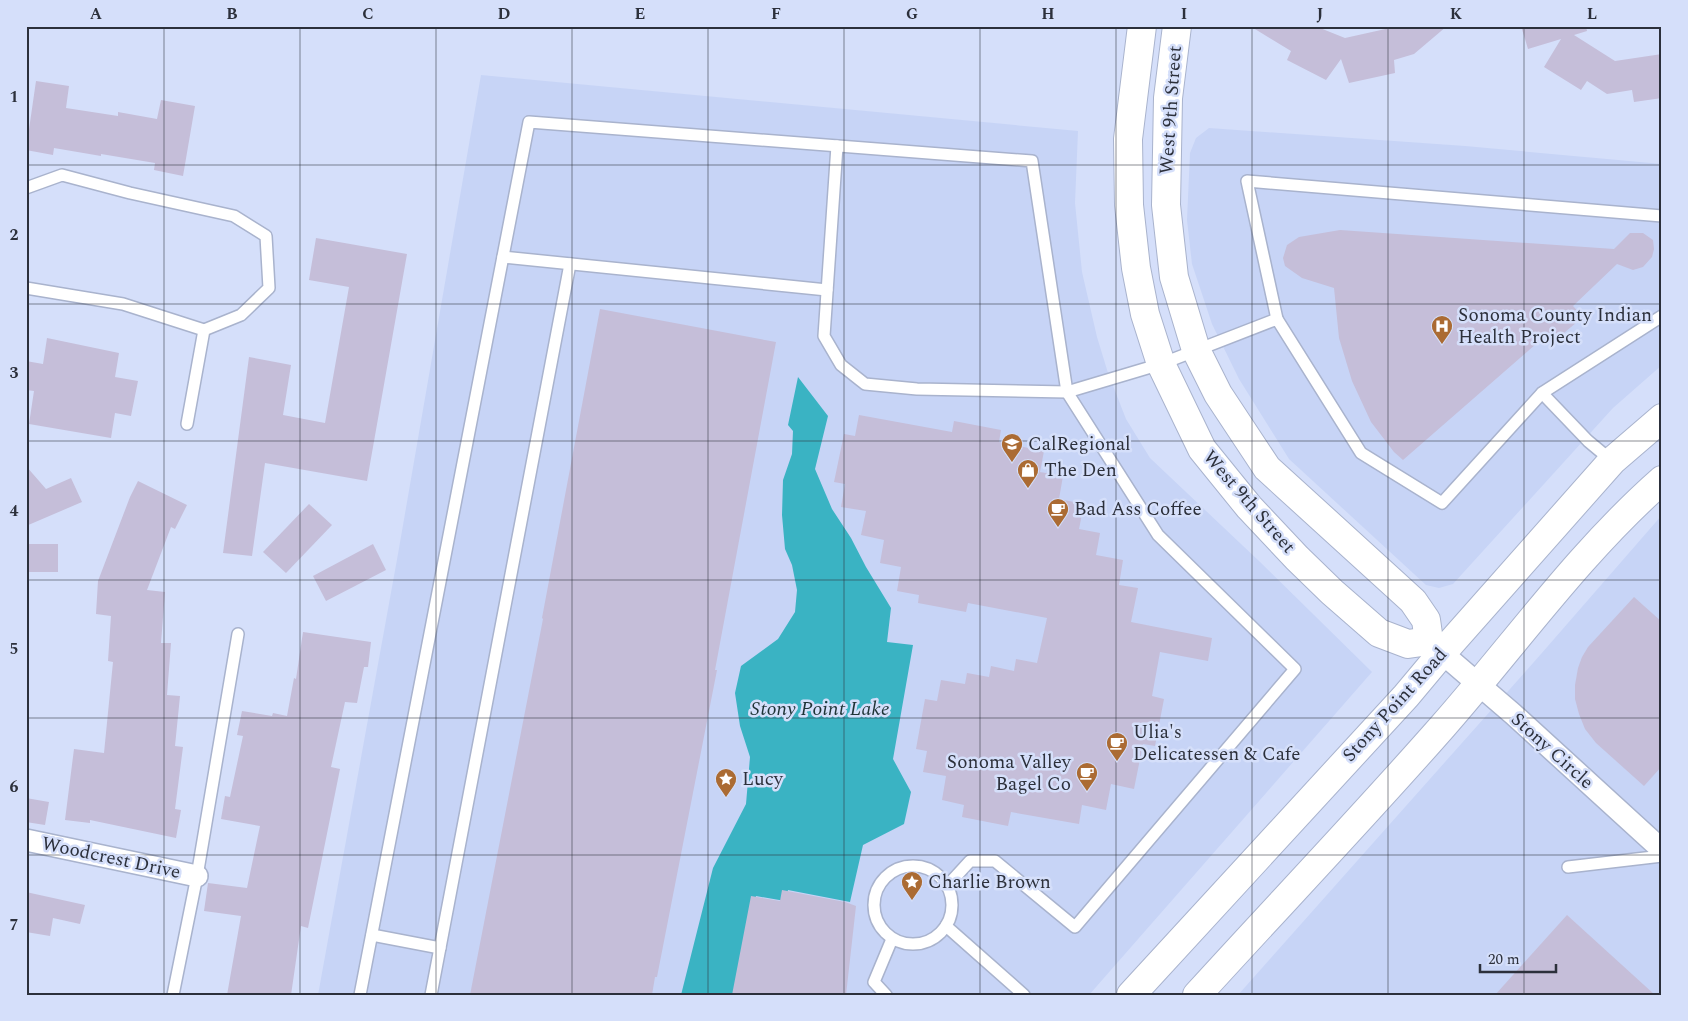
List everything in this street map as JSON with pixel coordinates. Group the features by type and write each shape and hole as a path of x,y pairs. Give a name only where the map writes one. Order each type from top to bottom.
{"main road":[{"name":"West 9th Street","path":"1142,26 1128,139 1129,205 1136,268 1145,314 1161,364 1202,448 1249,507 1297,558 1379,633 1408,644 1435,647 1426,620 1413,601 1267,468 1218,394 1196,350 1174,277 1166,205 1168,98 1177,26"},
{"name":"Stony Point Road","path":"1131,995 1406,696 1435,647 1612,461 1662,418"},
{"path":"1197,995 1443,726 1554,593 1637,502 1662,480"}],"street":[{"name":"Stony Circle","path":"1435,647 1662,850"},
{"name":"Woodcrest Drive","path":"26,840 197,876"}],"lane":[{"path":"360,995 529,122 1032,161 1067,392 1158,535 1295,669 1075,927 995,861 970,861 948,886"},
{"path":"837,146 824,336 841,365 865,384 917,389 1067,392 1161,364 1277,319"},
{"path":"26,188 62,175 130,193 234,216 266,236 269,288 241,315 204,330 123,304 26,288"},
{"path":"1662,216 1247,181 1277,319 1361,453 1442,504 1542,393 1662,316"},
{"path":"503,257 827,290"},
{"path":"431,995 570,264"},
{"path":"187,424 204,330"},
{"path":"1542,393 1588,441 1612,461"},
{"path":"173,995 197,876 238,634"},
{"path":"1568,868 1662,856"},
{"path":"917,866 929,869 940,876 948,886 952,898 952,910 946,926 942,933 931,941 918,945 905,944 892,939 882,930 876,918 874,905 876,892 883,880 893,872 904,867 917,866"},
{"path":"946,926 1024,995"},
{"path":"372,935 440,948"},
{"path":"886,995 874,982 892,939"}],"shaded area":[{"path":"481,75 1078,131 1075,203 1082,272 1097,337 1108,373 1126,419 1150,458 1372,672 1089,995 318,995 398,554"},
{"name":"Sonoma County Indian Health Project","path":"1209,128 1465,146 1662,164 1662,365 1613,408 1453,584 1439,588 1426,585 1289,459 1239,379 1212,324 1192,264 1187,220 1190,153 1196,138"},
{"path":"1662,515 1662,995 1238,995 1541,654"}],"water":[{"name":"Stony Point Lake","path":"798,377 828,416 815,469 832,509 891,608 887,642 913,645 893,759 911,792 904,824 863,845 850,902 788,890 785,901 756,896 737,995 681,995 713,868 746,804 750,757 740,726 735,693 741,666 778,639 795,612 797,590 792,565 785,549 782,515 783,480 792,454 793,431 788,425"}],"building":[{"path":"1250,26 1315,26 1345,38 1399,26 1447,26 1414,54 1394,60 1395,73 1349,83 1341,59 1326,80 1287,60 1291,51"},
{"path":"1521,26 1586,26 1587,31 1574,35 1615,61 1662,54 1662,98 1634,102 1632,90 1607,94 1587,81 1581,90 1544,67 1561,39 1528,49"},
{"path":"36,81 69,86 66,108 118,116 118,112 157,119 161,100 195,106 183,176 154,170 155,163 101,154 101,156 54,148 53,155 26,150"},
{"name":"Sonoma County Indian Health Project","path":"1340,230 1614,249 1630,233 1643,233 1653,240 1654,249 1652,257 1643,267 1633,270 1617,264 1573,306 1583,317 1552,343 1544,337 1403,460 1394,452 1371,422 1352,381 1339,338 1334,288 1302,278 1285,266 1283,258 1287,245 1299,237"},
{"path":"316,238 407,254 367,481 265,463 252,556 223,553 249,357 291,365 283,415 325,423 349,287 309,280"},
{"path":"600,309 776,342 715,670 717,670 652,995 470,995 543,619"},
{"path":"47,338 119,353 115,377 138,381 131,416 115,413 111,438 29,424 34,391 26,390 26,361 43,364"},
{"path":"859,415 952,432 954,421 1001,430 999,442 1044,451 1040,472 1063,476 1059,499 1084,504 1079,529 1100,533 1096,555 1123,560 1119,585 1138,588 1131,622 1212,638 1208,661 1160,652 1152,696 1164,699 1155,746 1143,744 1134,789 1111,784 1106,810 1082,805 1079,824 1011,812 1008,826 962,817 964,805 942,800 946,776 923,772 927,751 916,749 925,699 937,701 941,680 965,684 967,673 989,677 991,666 1014,671 1016,659 1037,663 1047,618 968,603 966,612 918,603 919,595 897,591 901,567 880,563 884,540 861,535 866,511 841,507 845,484 834,482 844,434 855,436"},
{"path":"26,466 46,489 71,478 82,502 26,526"},
{"path":"138,481 187,505 175,529 171,527 147,590 165,592 161,643 171,643 167,695 180,696 175,746 183,747 175,809 181,810 176,838 90,820 90,823 65,820 74,749 104,753 113,662 108,661 111,616 96,614 98,581"},
{"path":"309,504 332,525 286,573 263,552"},
{"path":"26,544 58,544 58,572 26,572"},
{"path":"373,544 386,570 326,601 313,576"},
{"path":"1634,597 1662,622 1662,766 1644,786 1596,743 1585,729 1575,699 1575,685 1582,657 1588,647"},
{"path":"303,632 371,642 368,667 364,667 357,703 345,702 331,767 340,769 308,928 301,926 291,995 227,995 241,916 204,911 208,883 247,888 260,826 221,819 225,796 230,797 243,736 237,735 242,711 272,716 273,713 287,716 294,678 296,679"},
{"path":"26,798 49,802 45,825 26,822"},
{"path":"782,890 845,902 856,906 846,995 732,995 751,896 780,901"},
{"path":"26,892 85,905 80,924 53,918 50,936 26,932"},
{"path":"1567,915 1655,995 1495,995"}],"place":[{"name":"Sonoma County Indian Health Project","path":"1442,345"},
{"name":"CalRegional","path":"1012,463"},
{"name":"The Den","path":"1028,489"},
{"name":"Bad Ass Coffee","path":"1058,528"},
{"name":"Ulia's Delicatessen & Cafe","path":"1117,762"},
{"name":"Sonoma Valley Bagel Co","path":"1087,792"},
{"name":"Lucy","path":"726,798"},
{"name":"Charlie Brown","path":"912,901"}]}
